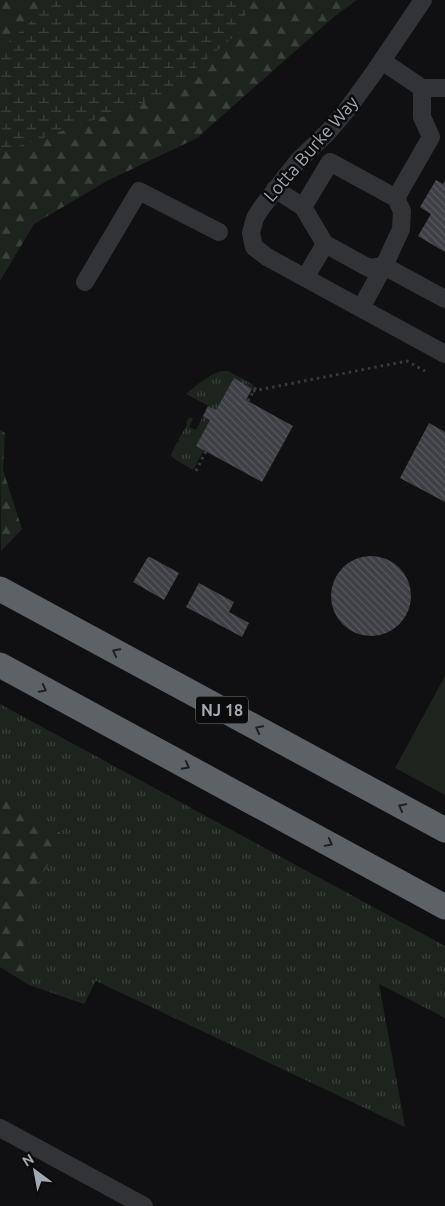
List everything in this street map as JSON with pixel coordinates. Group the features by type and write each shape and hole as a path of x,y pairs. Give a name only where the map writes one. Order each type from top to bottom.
{"highway":[{"name":"NJ 18","path":"0,589 445,830"},
{"path":"0,665 445,906"}],"street":[{"name":"Lotta Burke Way","path":"423,0 346,111 328,132 298,161 262,207 255,218 251,233 254,247 267,257 445,352"},
{"path":"382,61 422,88 445,88"},
{"path":"396,198 431,137 422,117 422,88"},
{"path":"303,207 330,162 396,198 402,211 401,229 384,266 361,308"},
{"path":"276,190 303,207 325,244 368,268 384,266 445,299"},
{"path":"86,282 139,191 219,232"},
{"path":"306,278 325,244"},
{"path":"0,1128 144,1206"}],"path":[{"path":"253,392 407,361 425,371"},
{"path":"248,401 256,387"},
{"path":"196,470 206,452"}],"green space":[{"path":"0,0 357,0 335,16 197,138 107,181 34,224 0,281"},
{"path":"54,0 249,0 242,30 162,96 2,152 0,155 0,50"},
{"path":"221,371 228,371 254,385 252,389 234,379 216,410 186,394 207,378"},
{"path":"203,416 210,420 196,446 204,450 193,470 171,455 177,442 180,442 178,440 190,417 193,419 189,427 196,430"},
{"path":"0,430 5,433 3,470 22,529 1,551"},
{"path":"445,676 445,795 395,768"},
{"path":"0,704 445,946 445,1018 379,984 405,1127 96,981 84,1004 29,985 25,910 63,835 0,790"},
{"path":"0,790 63,835 25,910 29,985 0,967"}],"building":[{"path":"436,180 443,184 445,181 445,252 418,236 431,214 420,207"},
{"path":"234,378 252,389 246,400 293,426 262,482 196,446 210,420 203,416 208,406 216,410"},
{"path":"429,423 445,432 445,502 400,478"},
{"path":"371,556 386,559 399,568 408,581 411,596 408,611 399,624 386,633 371,636 356,633 343,624 334,611 331,596 334,581 343,568 356,559"},
{"path":"148,557 179,573 164,600 133,582"},
{"path":"199,583 234,602 229,612 249,623 242,637 186,607"}]}
